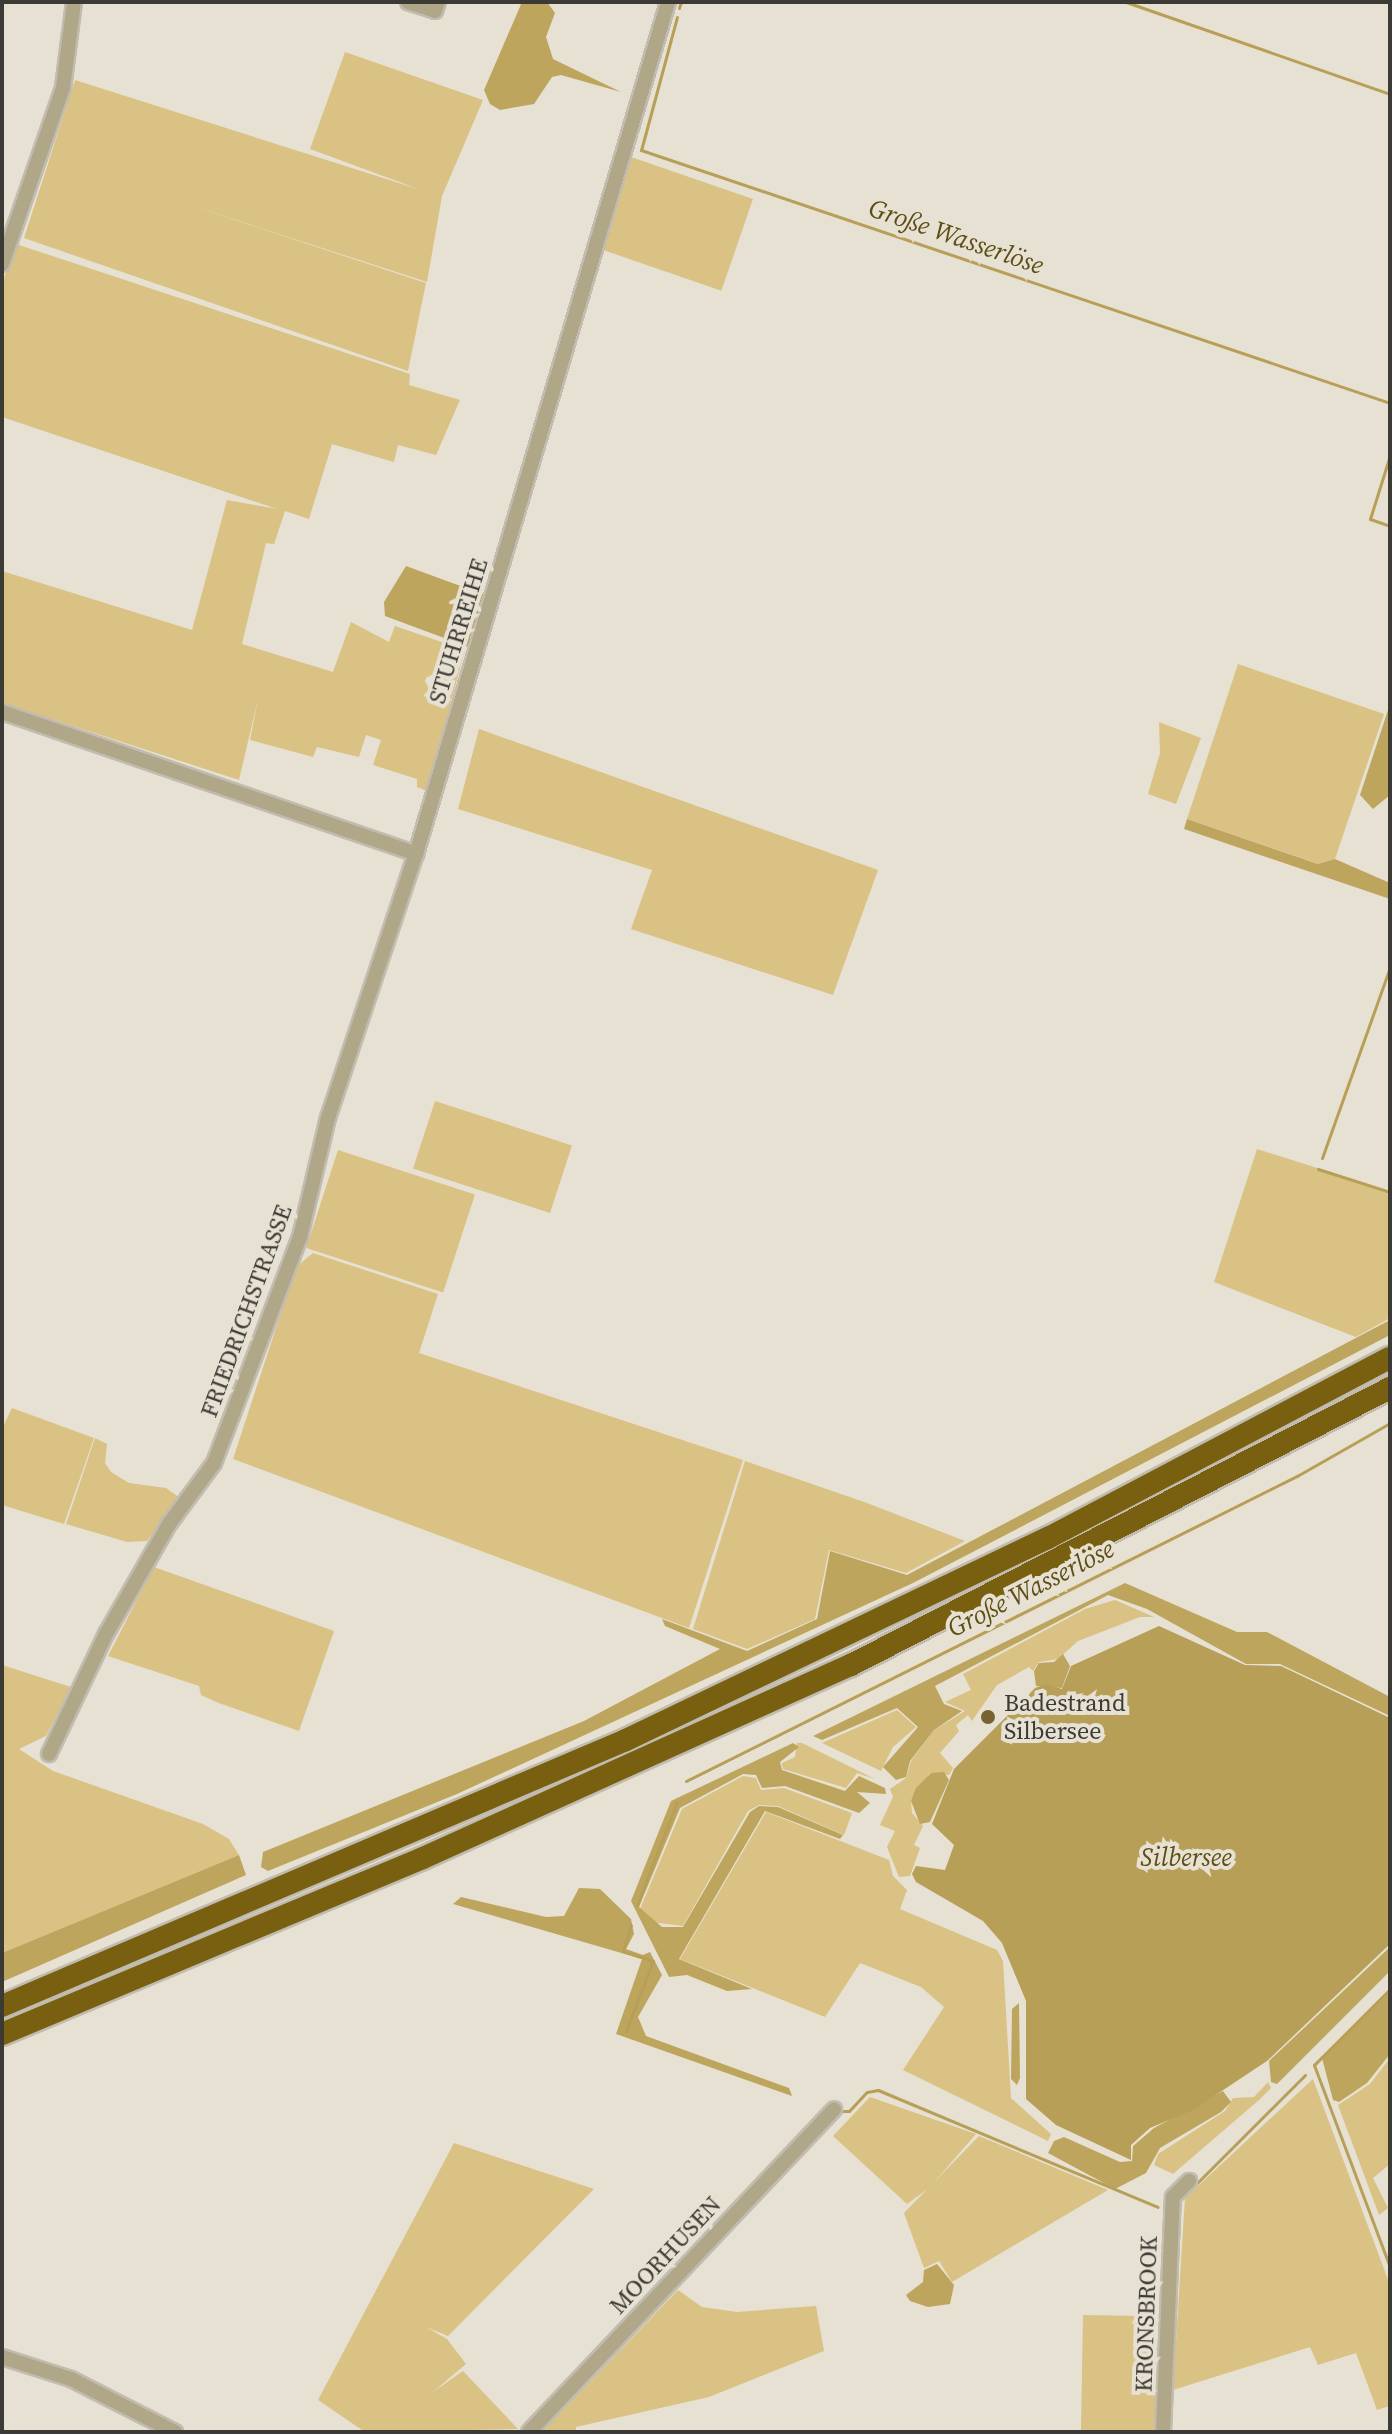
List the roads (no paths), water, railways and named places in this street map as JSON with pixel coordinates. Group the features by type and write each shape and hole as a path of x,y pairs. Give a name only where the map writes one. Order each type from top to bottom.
{"highway":[{"path":"2,2006 640,1734 1048,1538 1390,1358"},
{"path":"2,2034 438,1852 851,1665 1390,1388"}],"street":[{"path":"2,264 63,88 74,2"},
{"path":"408,2 435,11 438,2"},
{"name":"STUHRREIHE","path":"416,854 668,2"},
{"path":"2,712 416,854"},
{"name":"FRIEDRICHSTRASSE","path":"49,1754 106,1634 169,1524 214,1463 300,1237 328,1118 416,854"},
{"name":"MOORHUSEN","path":"529,2432 834,2109"},
{"name":"KRONSBROOK","path":"1163,2432 1173,2197 1189,2181"},
{"path":"2,2357 71,2379 175,2432"}],"water":[{"name":"Silbersee","path":"1159,1626 1245,1665 1281,1666 1390,1718 1390,1944 1267,2061 1193,2110 1150,2128 1131,2145 1131,2160 1056,2125 1026,2099 1026,2001 1002,1943 983,1921 916,1882 912,1874 916,1866 945,1870 954,1845 932,1824 954,1769 1035,1688 1046,1684 1062,1689 1071,1666"}],"waterway":[{"name":"Große Wasserlöse","path":"679,8 681,2"},
{"path":"1126,2 1390,94"},
{"name":"Große Wasserlöse","path":"677,17 641,150 1390,403"},
{"name":"Große Wasserlöse","path":"1390,455 1370,519 1390,526"},
{"name":"Große Wasserlöse","path":"1322,1158 1390,967"},
{"name":"Große Wasserlöse","path":"1318,1169 1390,1192"},
{"name":"Große Wasserlöse","path":"686,1781 1297,1476 1390,1423"},
{"name":"Große Wasserlöse","path":"637,1905 677,1802"},
{"name":"Große Wasserlöse","path":"626,2031 653,1961 623,1951 631,1925"},
{"path":"1390,1989 1314,2065 1390,2267"},
{"path":"1182,2198 1305,2075"},
{"path":"839,2111 849,2111 867,2092 878,2090 1158,2207"}],"place":[{"name":"Badestrand Silbersee","path":"988,1717"}]}
